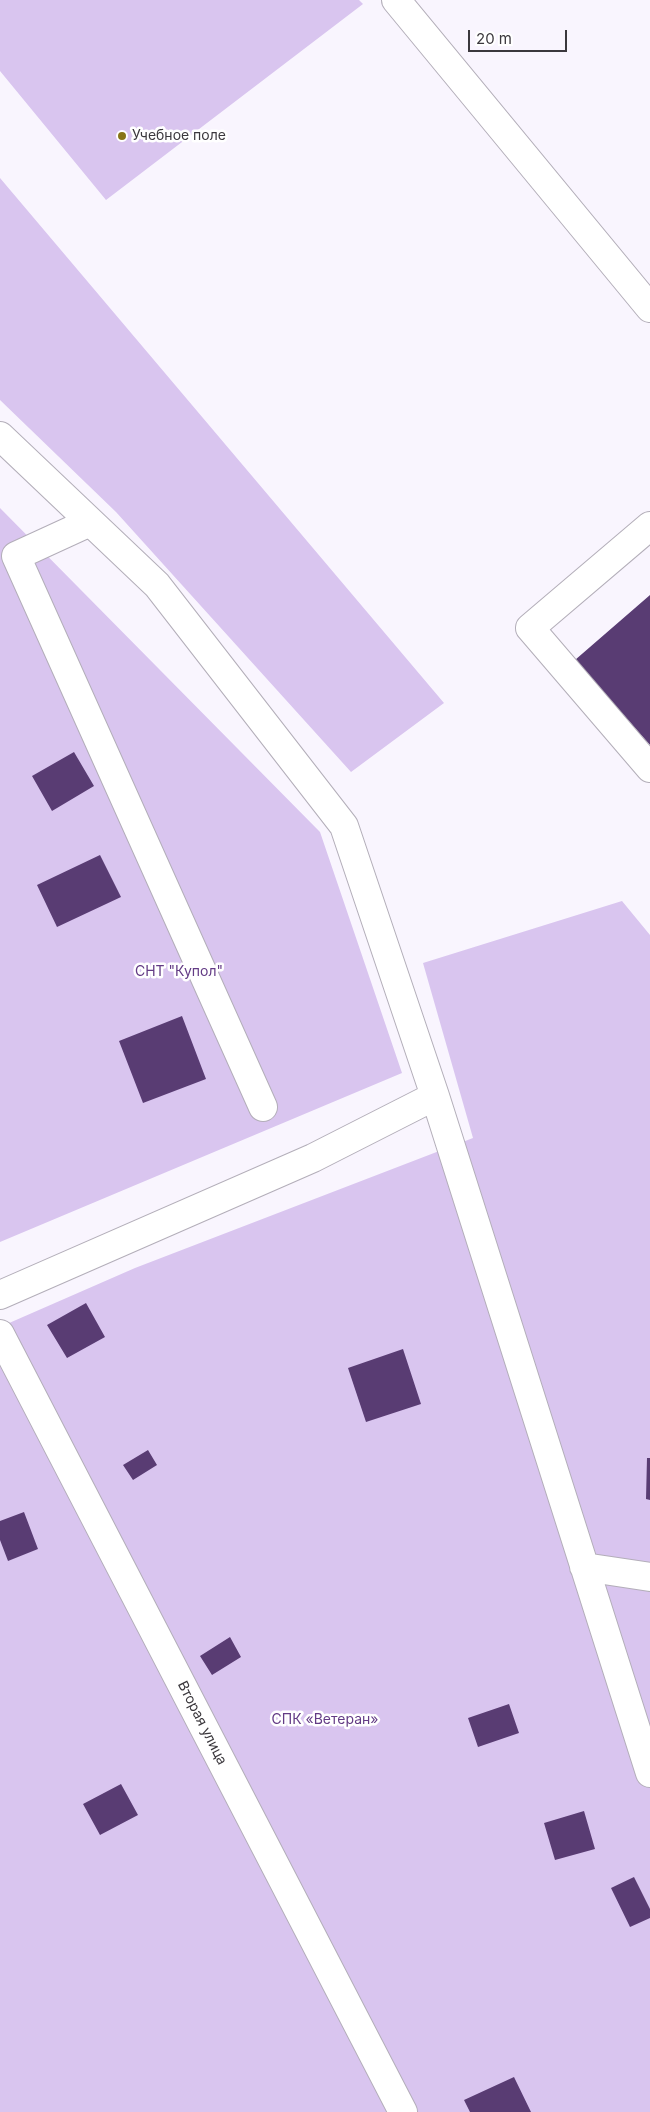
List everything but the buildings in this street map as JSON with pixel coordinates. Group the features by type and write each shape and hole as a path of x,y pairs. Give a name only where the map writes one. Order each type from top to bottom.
{"street":[{"path":"396,0 650,308"},
{"path":"0,436 157,585 344,826 435,1096 650,1774"},
{"path":"90,522 16,556 263,1107"},
{"path":"650,526 530,628 650,768"},
{"path":"0,1295 313,1158 435,1096"},
{"name":"Вторая улица","path":"0,1334 403,2112"},
{"path":"584,1568 650,1577"}],"green space":[{"name":"Учебное поле","path":"0,0 359,0 363,4 106,200 0,71"},
{"path":"0,178 444,703 351,772 116,512 0,400"},
{"name":"СНТ \"Купол\"","path":"0,508 320,832 402,1073 0,1242"},
{"name":"СПК «Ветеран»","path":"622,901 650,935 650,2112 0,2112 0,1327 135,1268 473,1138 423,963"}],"place":[{"name":"Учебное поле","path":"122,136"}]}
